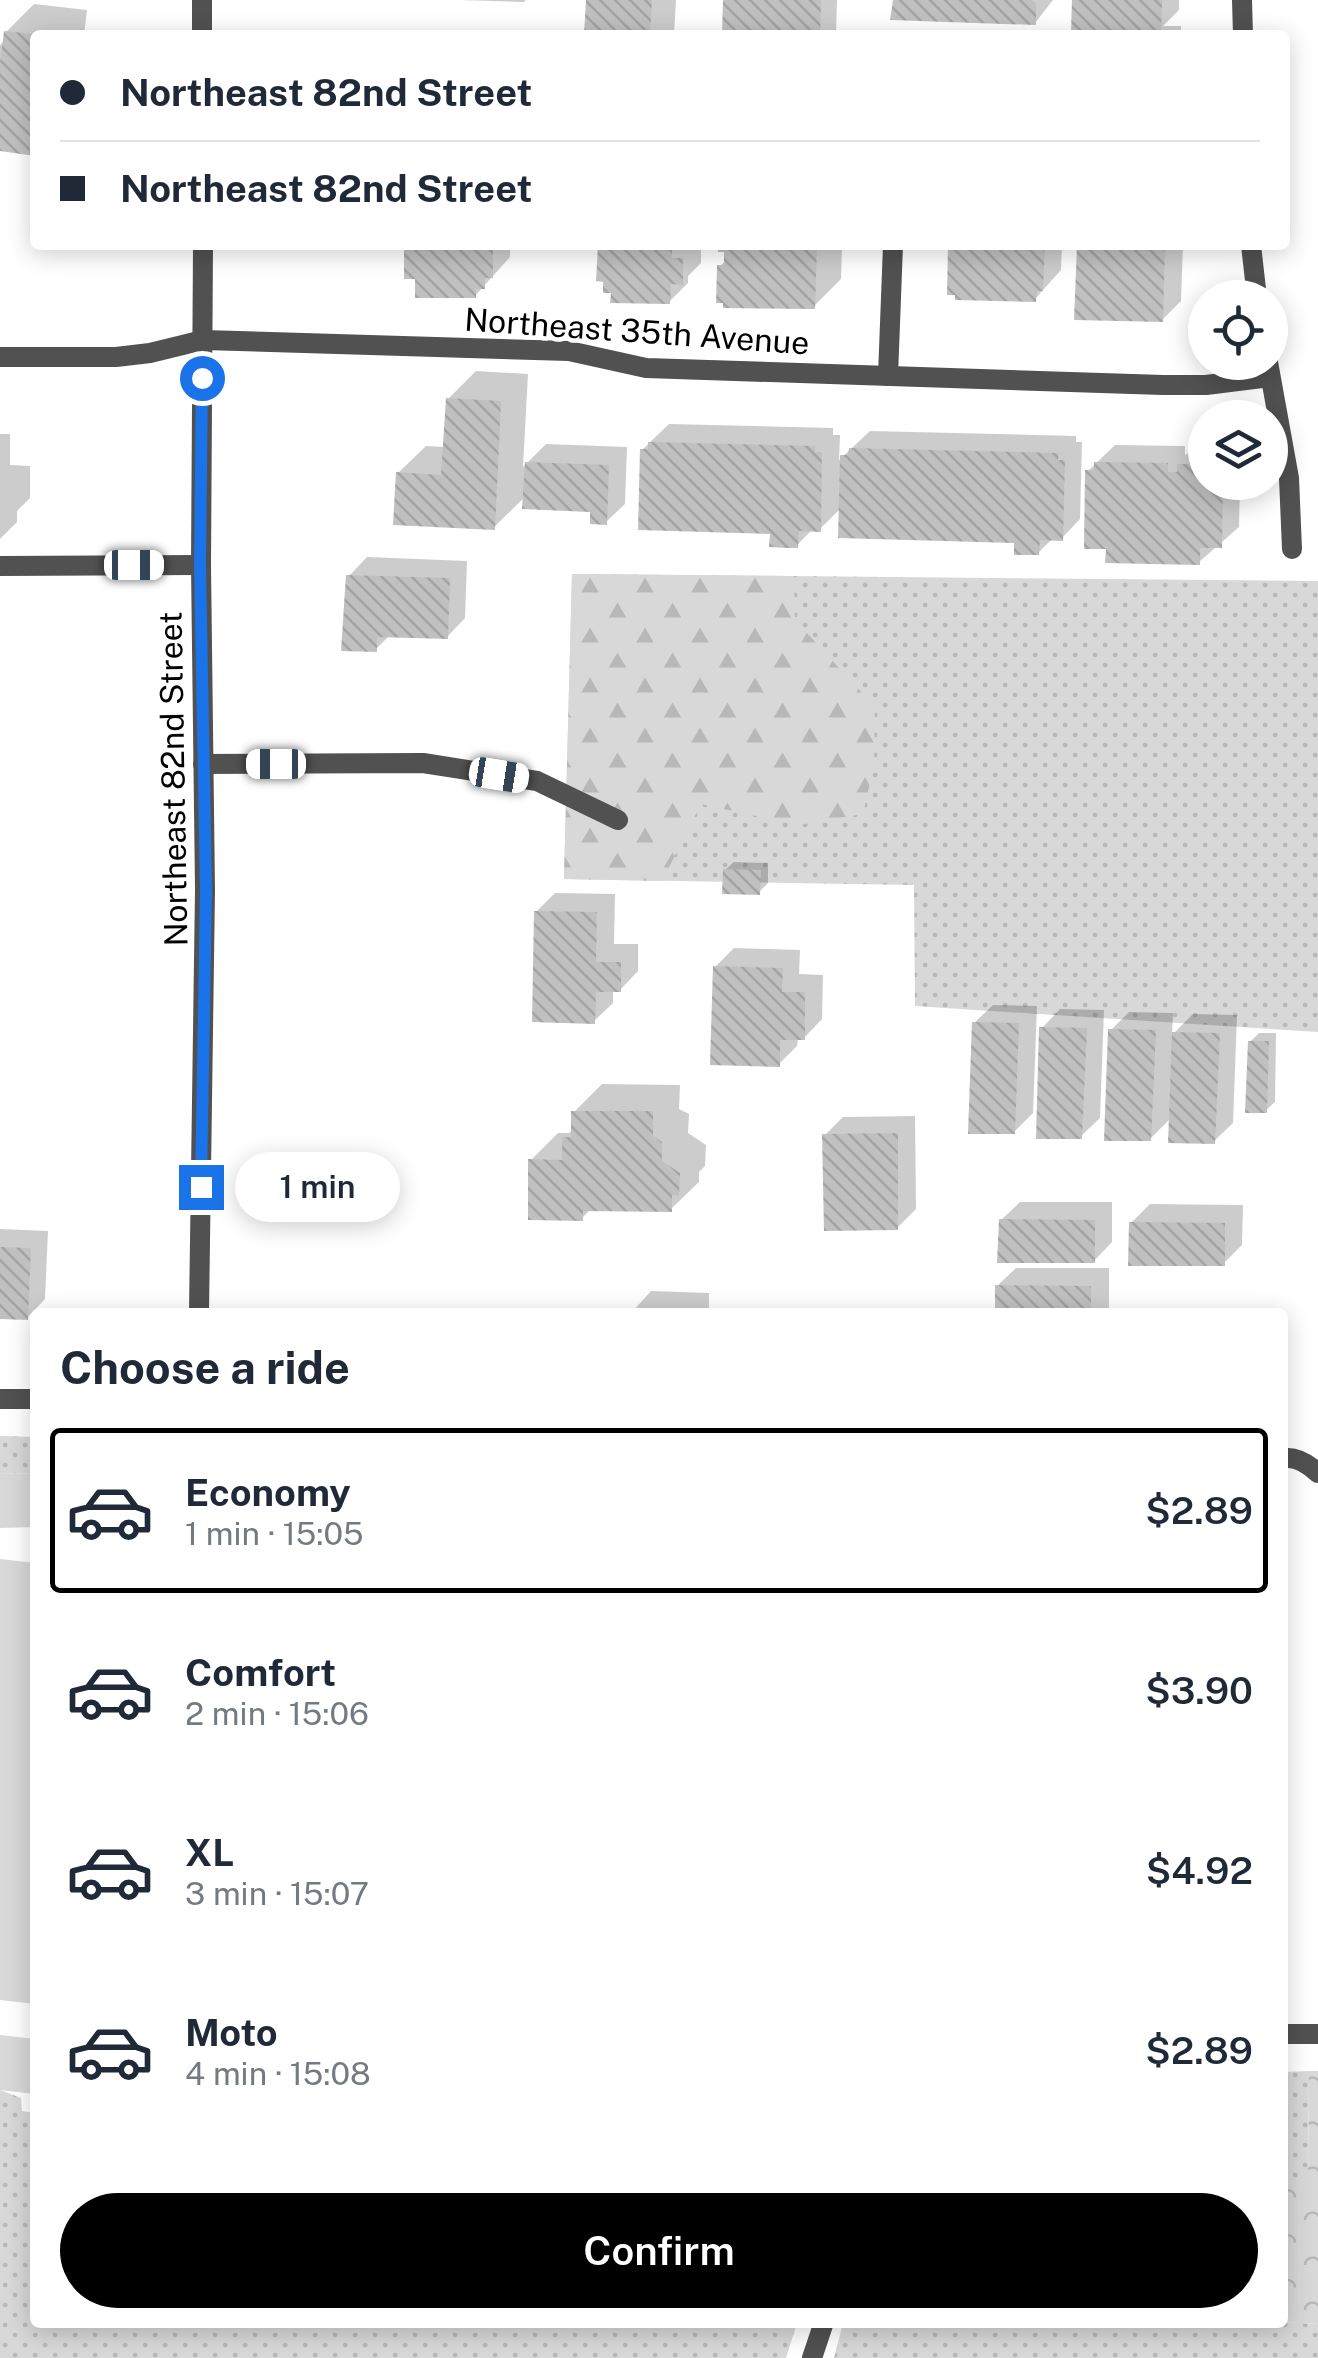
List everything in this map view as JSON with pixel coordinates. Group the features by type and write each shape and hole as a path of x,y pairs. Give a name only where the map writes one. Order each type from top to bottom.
{"street":[{"path":"202,0 202,30"},
{"path":"1242,0 1243,30"},
{"name":"Northeast 82nd Street","path":"199,1308 206,890 200,565 203,250"},
{"path":"888,376 894,250"},
{"path":"1252,250 1255,280"},
{"name":"Northeast 35th Avenue","path":"0,357 116,357 203,340 569,351 646,368 1164,385 1206,385 1227,380"},
{"path":"1271,380 1288,478 1292,549"},
{"path":"0,566 200,565"},
{"path":"203,764 423,763 537,781 618,820"},
{"path":"0,1399 30,1398"},
{"path":"1288,1457 1318,1473"},
{"path":"1288,2034 1318,2034"},
{"path":"812,2358 822,2328"}],"green space":[{"path":"572,574 1318,581 1318,1032 915,1006 914,885 564,879"},
{"path":"572,574 794,576 795,620 875,707 874,765 863,814 798,825 701,804 662,881 564,879"},
{"path":"0,1436 30,1437 30,1473 0,1474"},
{"path":"30,1473 30,1527 0,1528 0,1474"},
{"path":"0,1559 30,1562 30,2003 0,2000"},
{"path":"0,2035 30,2038 30,2093 0,2090"},
{"path":"1309,2071 1308,2179 1288,2189 1288,2072"},
{"path":"1309,2071 1318,2071 1318,2324 1288,2322 1288,2189 1308,2178"},
{"path":"0,2090 21,2098 22,2111 30,2112 30,2328 795,2328 786,2358 0,2358"},
{"path":"1288,2322 1318,2324 1318,2358 834,2358 842,2328 1288,2328"}],"building":[{"path":"586,0 652,0 650,30 584,30"},
{"path":"723,0 821,0 820,30 722,30"},
{"path":"893,0 1036,3 1036,25 890,20"},
{"path":"1072,0 1162,0 1161,30 1071,30"},
{"path":"4,31 30,34 30,155 0,151"},
{"path":"404,250 493,250 493,278 485,278 485,289 476,289 476,298 415,298 415,279 404,279"},
{"path":"598,250 672,250 672,258 683,258 683,285 671,284 670,304 610,303 611,293 603,293 603,282 596,281"},
{"path":"817,250 815,309 723,308 723,303 716,303 717,265 724,265 724,252 718,252"},
{"path":"948,250 1045,250 1043,291 1037,291 1036,302 955,300 955,295 947,295"},
{"path":"1077,250 1165,250 1163,322 1074,320"},
{"path":"446,398 501,401 495,530 393,525 396,472 441,475"},
{"path":"648,442 815,446 815,452 822,452 821,532 799,531 798,548 786,548 769,547 770,534 638,530 640,449 648,449"},
{"path":"849,448 1059,453 1058,460 1065,460 1063,541 1040,540 1039,555 1014,555 1014,543 838,538 840,455 848,455"},
{"path":"525,462 609,465 607,525 590,524 590,512 522,509"},
{"path":"1094,462 1168,463 1168,472 1177,472 1177,464 1188,464 1188,500 1223,500 1222,548 1200,548 1200,565 1105,563 1106,549 1084,549 1085,470 1094,470"},
{"path":"346,575 450,578 448,639 377,637 377,652 341,651"},
{"path":"723,869 761,870 760,895 722,894"},
{"path":"534,911 597,912 596,962 621,962 621,992 596,992 595,1024 532,1022"},
{"path":"713,966 783,968 782,992 805,992 805,1040 780,1040 780,1067 710,1065"},
{"path":"972,1022 1019,1023 1015,1134 968,1134"},
{"path":"1039,1027 1087,1028 1082,1139 1036,1139"},
{"path":"1108,1029 1156,1030 1151,1141 1104,1141"},
{"path":"1172,1032 1220,1033 1215,1144 1168,1143"},
{"path":"1248,1041 1269,1041 1267,1113 1245,1113"},
{"path":"571,1111 653,1111 653,1136 662,1142 662,1161 680,1173 679,1196 672,1195 672,1212 583,1211 583,1221 528,1220 528,1159 562,1160 562,1137 571,1137"},
{"path":"898,1133 898,1230 824,1231 822,1134"},
{"path":"999,1219 1095,1220 1095,1263 997,1263"},
{"path":"1129,1222 1225,1223 1225,1266 1128,1266"},
{"path":"0,1247 31,1248 28,1320 0,1319"},
{"path":"995,1285 1091,1286 1091,1308 995,1308"}],"route":[{"path":"201,1187 206,890 200,565 202,378"}]}
